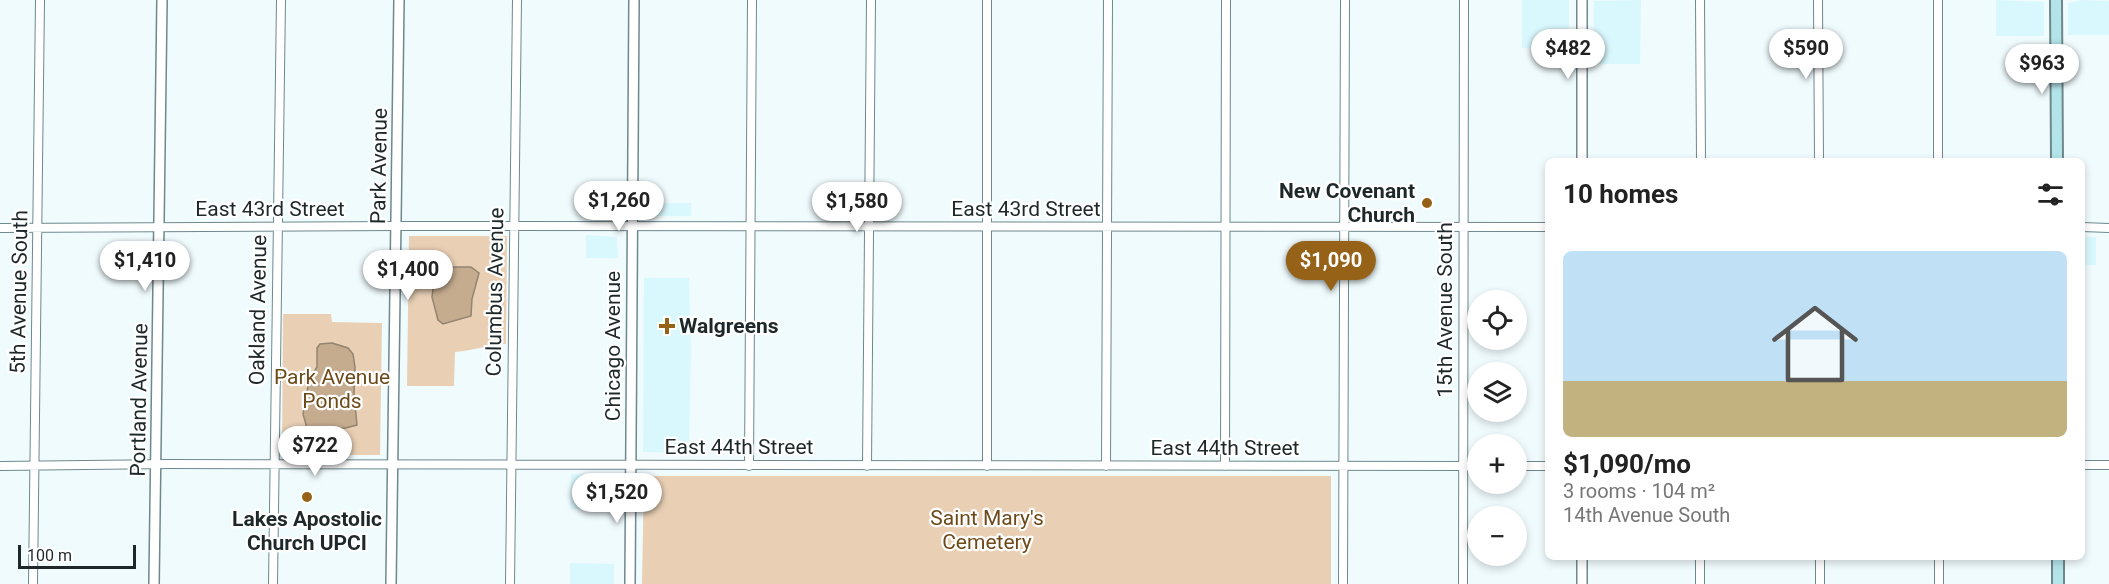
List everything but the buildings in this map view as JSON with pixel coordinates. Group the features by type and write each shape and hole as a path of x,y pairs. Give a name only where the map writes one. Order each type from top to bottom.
{"main road":[{"path":"2056,0 2056,158"},
{"path":"2058,560 2058,584"}],"street":[{"name":"5th Avenue South","path":"33,584 40,0"},
{"name":"Portland Avenue","path":"154,584 162,0"},
{"name":"Oakland Avenue","path":"273,584 281,0"},
{"name":"Park Avenue","path":"391,584 399,0"},
{"name":"Columbus Avenue","path":"510,584 517,0"},
{"name":"Chicago Avenue","path":"630,584 634,0"},
{"path":"749,466 752,0"},
{"path":"867,466 871,0"},
{"path":"987,0 987,466"},
{"path":"1106,466 1108,0"},
{"path":"1225,466 1226,0"},
{"path":"1343,584 1345,0"},
{"name":"15th Avenue South","path":"1463,584 1464,0"},
{"path":"1582,0 1582,158"},
{"path":"1700,0 1701,158"},
{"path":"1818,0 1820,158"},
{"path":"1938,0 1938,158"},
{"name":"East 43rd Street","path":"0,228 159,226 1545,227"},
{"path":"2085,227 2109,228"},
{"name":"East 44th Street","path":"0,466 156,464 1467,466"},
{"path":"2085,465 2109,465"},
{"path":"1527,466 1545,466"},
{"path":"1582,560 1582,584"},
{"path":"1700,560 1700,584"},
{"path":"1820,560 1820,584"},
{"path":"1939,560 1939,584"}],"shaded area":[{"path":"1522,0 1569,0 1569,47 1522,48"},
{"path":"1641,0 1640,64 1593,64 1594,1"},
{"path":"1996,0 2044,2 2044,36 1996,36"},
{"path":"2082,0 2109,1 2109,35 2068,35 2068,3"},
{"path":"646,203 691,203 691,216 646,216"},
{"path":"586,235 617,237 618,258 586,258"},
{"path":"2085,237 2096,237 2096,265 2085,265"},
{"path":"439,265 471,267 479,273 472,299 471,316 443,324 438,320 432,297 436,267"},
{"path":"644,278 689,278 691,351 689,453 643,452"},
{"path":"332,343 348,348 353,354 357,425 331,431 312,430 307,428 303,414 308,386 317,367 317,348 320,344"},
{"path":"571,474 617,475 617,510 570,509"},
{"path":"570,563 614,564 614,584 570,584"}],"green space":[{"name":"Park Avenue Ponds","path":"409,236 507,236 506,344 455,352 454,386 407,386"},
{"name":"Park Avenue Ponds","path":"283,314 331,314 332,322 382,323 380,455 282,455"},
{"name":"Saint Mary's Cemetery","path":"644,476 1331,476 1331,584 642,584"}],"place":[{"name":"New Covenant Church","path":"1427,203"},
{"name":"Walgreens","path":"667,326"},
{"name":"Lakes Apostolic Church UPCI","path":"307,497"}]}
